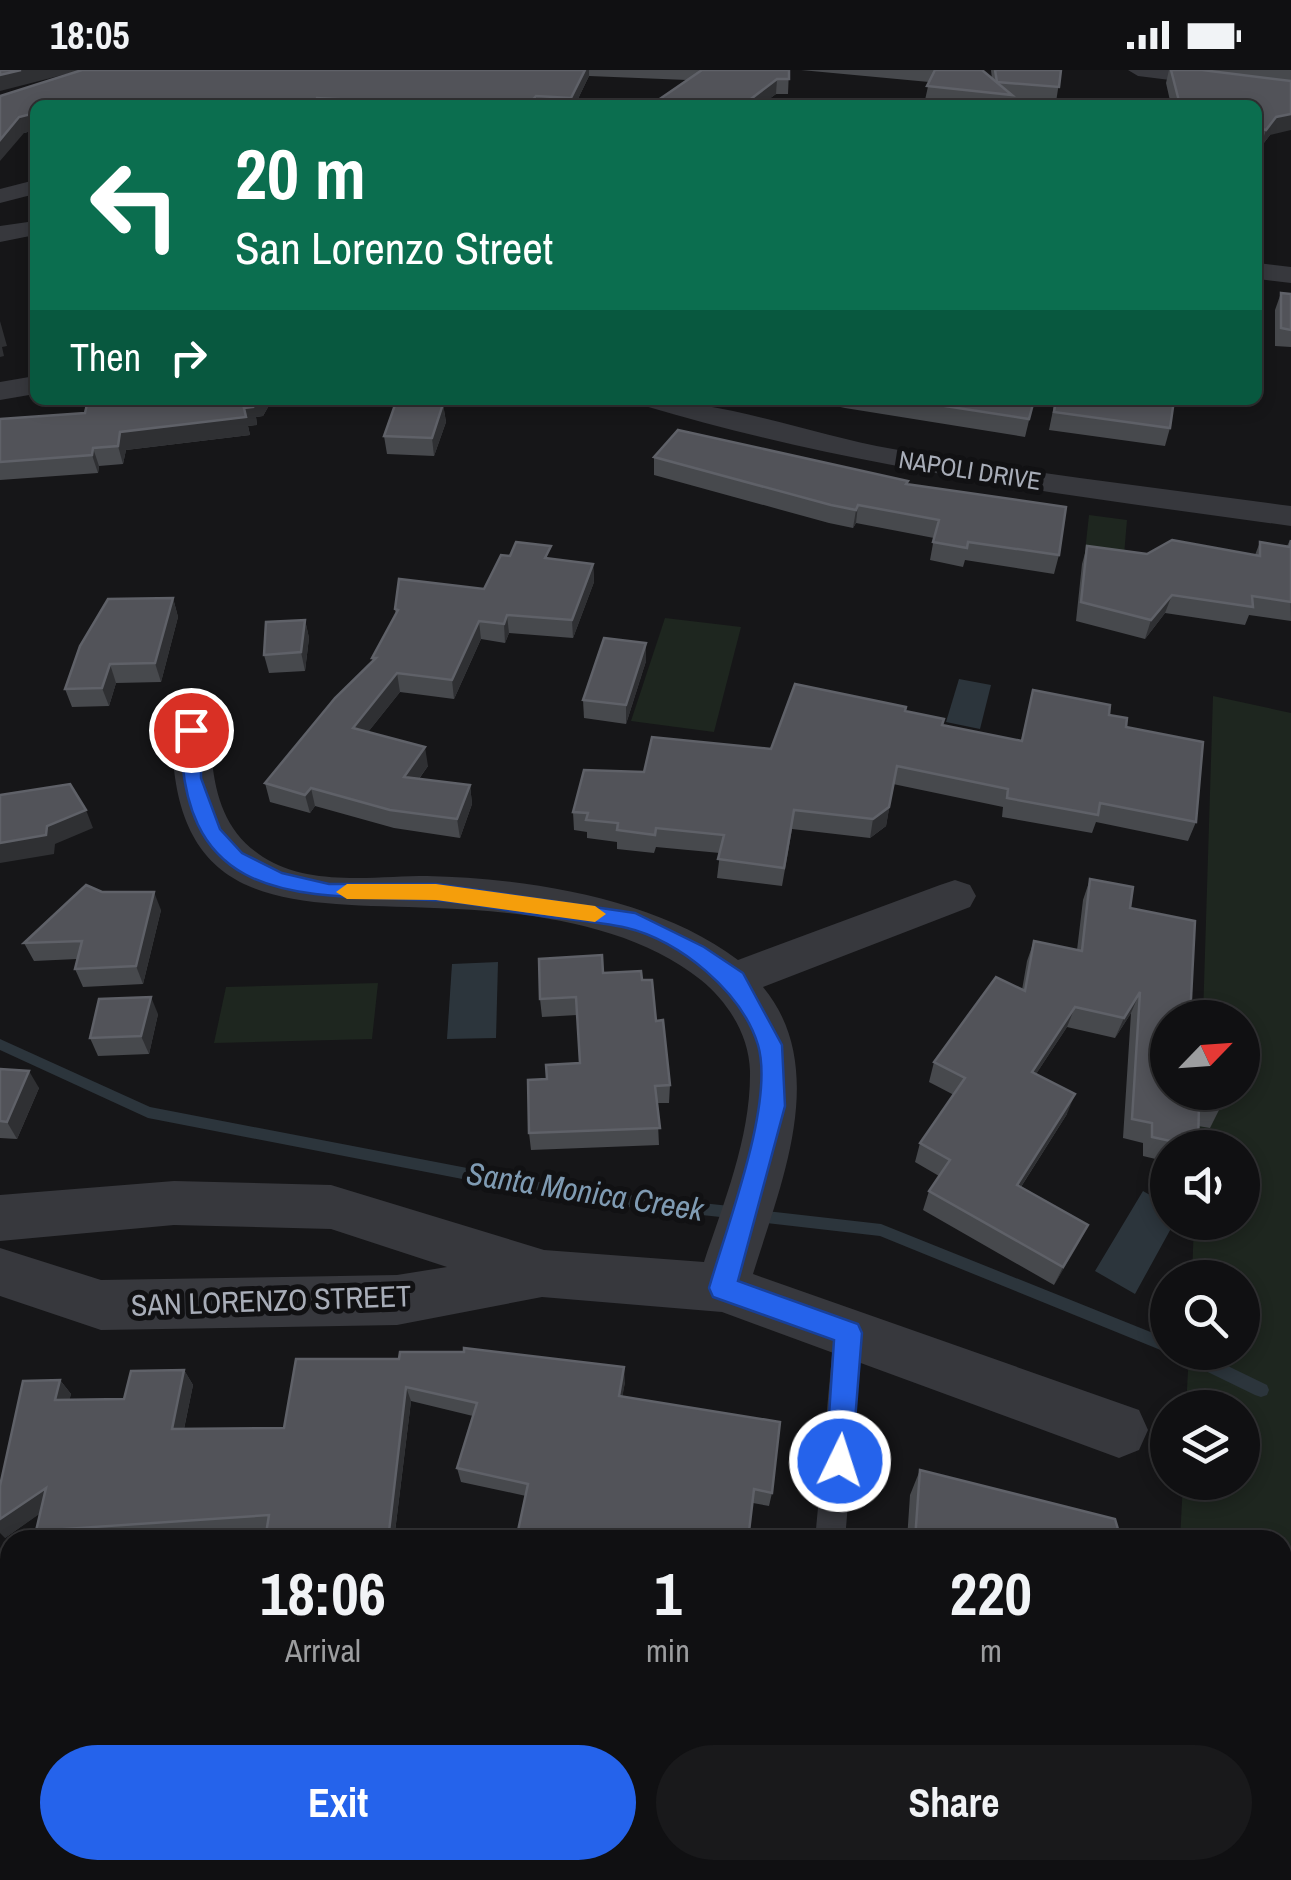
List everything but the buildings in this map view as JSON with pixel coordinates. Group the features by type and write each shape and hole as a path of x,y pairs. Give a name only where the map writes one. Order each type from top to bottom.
{"street":[{"path":"1138,70 1217,83 1291,89"},
{"path":"0,196 30,188"},
{"path":"0,234 30,229"},
{"path":"1262,272 1291,275"},
{"path":"0,391 30,386"},
{"name":"NAPOLI DRIVE","path":"673,405 796,440 940,466 1291,516"},
{"path":"191,730 191,778 211,832 235,859 276,879 329,892 436,892 635,922 696,953 734,980 770,1045 773,1106 722,1288"},
{"path":"734,980 955,896"},
{"name":"SAN LORENZO STREET","path":"0,1218 174,1204 331,1208 544,1274 722,1288 1120,1430"},
{"name":"SAN LORENZO STREET","path":"0,1272 101,1305 397,1300 544,1274"}],"lane":[{"path":"831,1530 848,1333"}],"shaded area":[{"path":"1089,515 1127,520 1123,567 1084,561"},
{"path":"665,618 741,627 714,732 631,721"},
{"path":"959,679 991,685 980,729 946,722"},
{"path":"1213,696 1291,713 1291,1530 1181,1530 1182,1500 1260,1500 1260,1390 1187,1390 1188,1370 1260,1370 1260,1260 1193,1260 1193,1240 1260,1240 1260,1130 1198,1130 1199,1110 1260,1110 1260,1000 1204,1000"},
{"path":"498,962 496,1038 447,1039 452,964"},
{"path":"378,983 372,1039 214,1043 226,987"},
{"path":"1143,1191 1150,1195 1150,1240 1165,1240 1150,1260 1135,1294 1095,1271"}],"waterway":[{"name":"Santa Monica Creek","path":"0,1044 148,1112 581,1196 739,1213"},
{"name":"Santa Monica Creek","path":"758,1216 881,1230 1150,1339"},
{"name":"Santa Monica Creek","path":"1219,1370 1261,1390"}],"slow traffic":[{"path":"347,892 436,892 595,914"}],"route":[{"path":"191,730 191,778 211,832 235,859 276,879 329,892 436,892 556,906 635,922 696,953 734,980 770,1045 773,1106 722,1288 848,1333 840,1461"}]}
